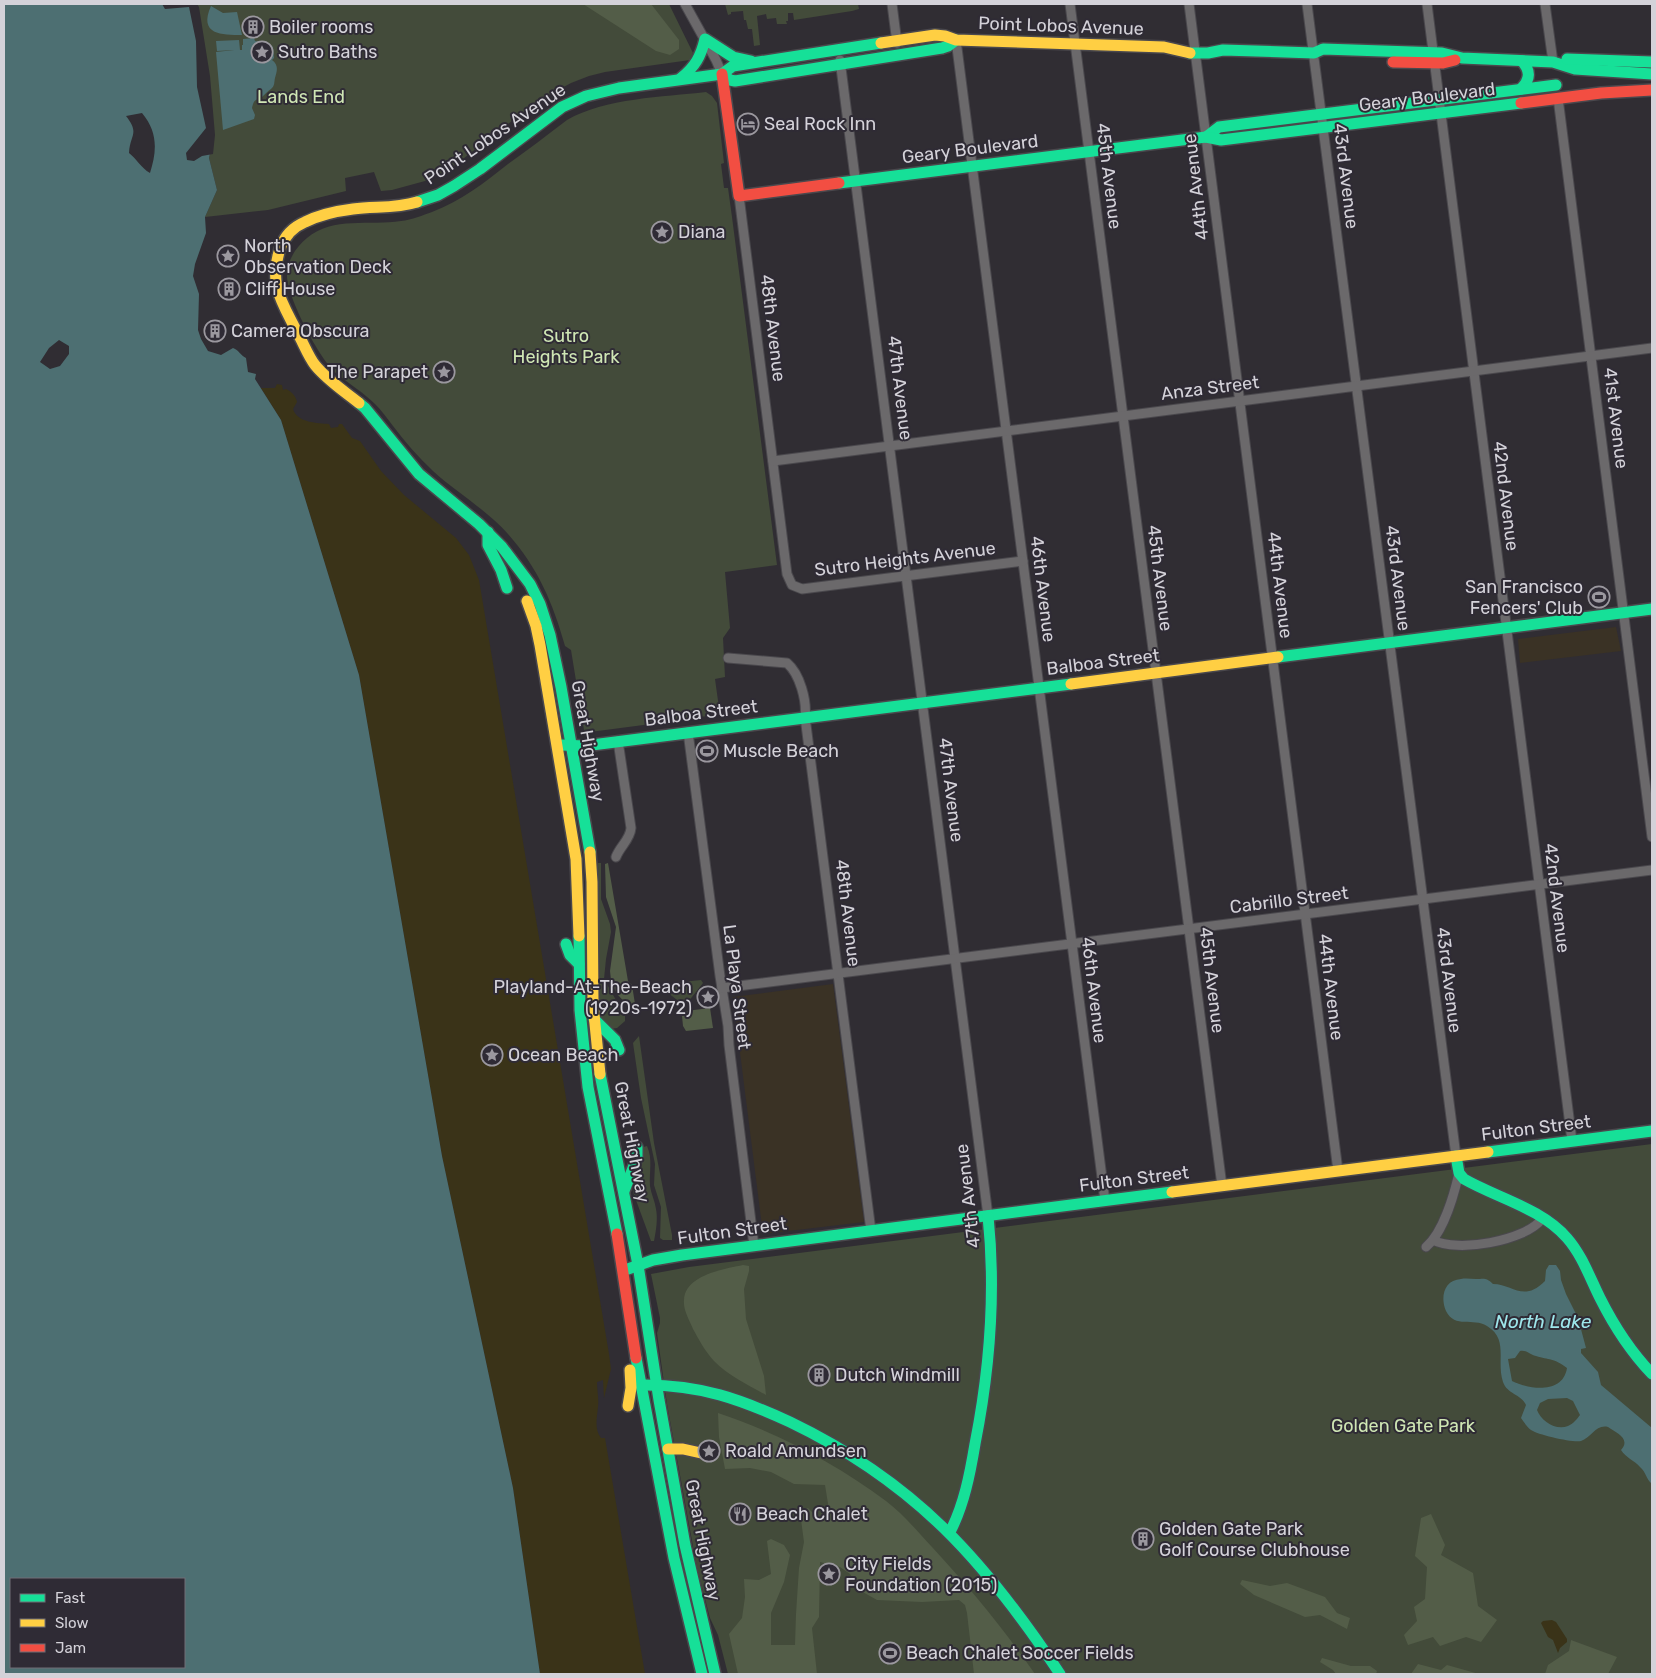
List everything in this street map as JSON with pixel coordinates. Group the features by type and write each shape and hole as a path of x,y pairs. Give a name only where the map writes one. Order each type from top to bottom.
{"main road":[{"name":"Point Lobos Avenue","path":"488,532 424,478 398,450 365,408 326,378 314,364 277,291 274,270 280,248 292,230 304,222 353,209 390,208 408,205 438,195 471,176 555,112 578,99 606,91 722,74 733,66 897,40 939,34 956,40 1164,47 1177,52 1195,48 1212,54 1223,50 1314,53 1324,59 1434,58"},
{"path":"680,79 692,70 701,56 705,39 734,56 759,62"},
{"name":"Point Lobos Avenue","path":"722,74 734,81 947,47 956,40"},
{"name":"Geary Boulevard","path":"1434,58 1443,63 1462,58 1553,62 1570,59 1652,62"},
{"path":"1521,89 1528,82 1529,75 1527,67 1522,61"},
{"name":"Geary Boulevard","path":"1553,62 1575,69 1652,74"},
{"name":"41st Avenue","path":"1553,62 1558,98"},
{"name":"48th Avenue","path":"722,74 739,196"},
{"name":"Geary Boulevard","path":"1206,137 1219,127 1556,85"},
{"name":"Geary Boulevard","path":"739,196 1206,137 1220,140 1558,98 1652,90"},
{"path":"488,532 488,545 501,570 507,588"},
{"name":"Great Highway","path":"488,532 530,584 549,629 555,655 588,838 591,868 592,988 604,1102 638,1265 689,1564 710,1630 715,1674"},
{"name":"Great Highway","path":"513,562 539,635 576,859 580,1019 587,1083 620,1247 640,1385 657,1474 674,1558 702,1674"},
{"name":"Balboa Street","path":"557,746 584,746 1652,609"},
{"path":"566,944 570,955 579,964"},
{"path":"594,1019 615,1040 619,1050"},
{"name":"Fulton Street","path":"623,1272 638,1265 664,1258 1652,1130"},
{"path":"624,1192 637,1158 637,1147"},
{"path":"1456,1156 1459,1173 1466,1181 1508,1200 1542,1219 1558,1229 1573,1244 1624,1342 1652,1374"},
{"name":"47th Avenue","path":"950,1532 957,1519 966,1488 987,1381 993,1299 992,1256 988,1216"},
{"path":"628,1406 631,1388 631,1326"},
{"path":"640,1385 678,1385 734,1397 793,1423 835,1445 880,1473 910,1496 950,1532 978,1563 1060,1674"},
{"path":"657,1474 668,1449 683,1449 701,1453"},
{"path":"687,1611 700,1628 710,1630 724,1674"}],"street":[{"path":"685,4 722,74"},
{"path":"892,4 899,54"},
{"name":"45th Avenue","path":"1070,4 1222,1186"},
{"name":"44th Avenue","path":"1189,4 1338,1171"},
{"name":"43rd Avenue","path":"1308,4 1456,1156"},
{"name":"42nd Avenue","path":"1427,4 1572,1141"},
{"name":"41st Avenue","path":"1546,4 1553,62"},
{"name":"46th Avenue","path":"956,40 1105,1201"},
{"name":"47th Avenue","path":"839,50 988,1216"},
{"name":"41st Avenue","path":"1558,98 1652,837"},
{"name":"48th Avenue","path":"739,196 787,574 792,585"},
{"name":"Anza Street","path":"773,461 1652,348"},
{"name":"Sutro Heights Avenue","path":"792,585 802,589 1023,561"},
{"name":"48th Avenue","path":"728,658 790,665 804,696 871,1231"},
{"name":"La Playa Street","path":"688,732 754,1246"},
{"path":"616,858 630,836 631,828 618,741"},
{"name":"Cabrillo Street","path":"722,988 1652,870"},
{"path":"1426,1247 1433,1240 1445,1215 1459,1173"},
{"path":"1433,1240 1445,1244 1497,1242 1535,1226 1542,1219"}],"shaded area":[{"path":"1616,627 1621,651 1520,663 1518,639"},
{"path":"833,984 864,1222 763,1234 733,997"}],"green space":[{"name":"Lands End","path":"194,4 669,4 693,53 690,60 605,72 571,83 526,110 446,172 425,181 381,191 374,172 345,178 346,191 268,210 205,217 217,190 209,158 212,144"},
{"path":"583,4 651,4 679,40 679,49 670,55 656,51"},
{"path":"725,4 858,4 859,9 794,20 793,13 788,13 787,24 777,24 776,18 767,19 766,14 757,16 760,45 754,46 752,29 748,29 743,11 731,12 728,15"},
{"name":"Sutro Heights Park","path":"706,92 717,103 724,163 721,164 724,188 728,188 777,565 725,572 730,628 723,638 725,677 715,679 720,715 675,719 674,721 590,732 584,730 571,650 565,646 550,601 528,560 500,525 433,471 402,438 382,411 329,366 313,342 298,312 288,286 287,270 295,250 317,231 340,224 405,220 443,208 472,191 567,120 582,113 616,103"},
{"path":"598,863 601,863 601,899 611,932 604,979 625,1016 625,1021 617,1028 610,1029 600,1017"},
{"path":"608,863 628,981 632,985 635,1004 630,1008 618,995 611,980 610,971 616,927 606,897 605,864"},
{"path":"701,980 703,983 688,1002 681,1003 663,989 649,990 644,986"},
{"path":"710,1008 713,1028 686,1031 683,1026 682,1016 686,1011"},
{"path":"639,1036 654,1143 672,1240 660,1238 661,1207 654,1185 655,1164 641,1098 633,1043"},
{"name":"Golden Gate Park","path":"1652,1144 1652,1674 728,1674 718,1635 710,1618 697,1568 667,1404 657,1333 660,1318 651,1274 689,1267"},
{"path":"647,1146 650,1161 650,1186 657,1213 654,1241 651,1241 633,1192 632,1183 640,1148"},
{"path":"743,1265 749,1266 744,1289 746,1319 764,1376 766,1395 732,1376 714,1361 695,1333 684,1307 686,1291 698,1279 716,1271"},
{"path":"718,1413 762,1430 805,1450 847,1474 892,1506 916,1529 973,1593 1035,1674 974,1674 967,1613 965,1605 959,1600 922,1602 877,1600 861,1591 850,1574 840,1567 820,1562 819,1617 812,1628 817,1674 738,1674 729,1634 742,1618 745,1597 744,1579 759,1580 771,1574 767,1541 771,1539 784,1545 790,1555 784,1582 771,1613 771,1645 795,1645 799,1568 804,1542 800,1512 808,1508 820,1520 830,1516 825,1485 794,1484 771,1472 750,1468 725,1469 719,1437"},
{"path":"1431,1514 1445,1545 1441,1555 1473,1573 1478,1606 1497,1620 1481,1642 1466,1637 1440,1646 1433,1637 1408,1645 1404,1635 1417,1621 1414,1607 1425,1599 1427,1567 1415,1556 1421,1518"},
{"path":"1242,1580 1270,1586 1287,1583 1325,1597 1337,1613 1350,1618 1347,1629 1320,1615 1305,1617 1254,1595 1240,1584"},
{"path":"1571,1640 1617,1657 1608,1674 1545,1674 1548,1665 1569,1651"},
{"path":"1322,1658 1351,1666 1370,1666 1377,1671 1376,1674 1336,1674 1320,1662"},
{"path":"1418,1664 1441,1670 1447,1665 1479,1674 1411,1674"}],"sand":[{"name":"Ocean Beach","path":"277,384 282,385 283,390 288,390 294,396 297,402 293,409 295,414 303,420 329,424 331,428 342,424 352,438 360,441 381,471 404,495 456,538 469,555 479,580 609,1354 611,1369 604,1398 603,1380 597,1382 597,1427 601,1438 605,1438 645,1674 540,1674 513,1488 442,1156 359,675 281,420 261,388 275,388"},
{"path":"1552,1620 1556,1622 1567,1639 1567,1642 1560,1648 1558,1653 1553,1640 1548,1637 1541,1623"}],"water":[{"path":"4,4 194,4 212,144 209,158 217,190 205,217 206,233 195,264 193,276 199,294 198,330 208,351 221,355 233,348 246,358 248,372 256,374 255,379 281,420 359,675 442,1156 513,1488 540,1674 4,1674","holes":["142,113 147,120 155,142 150,173 129,153 133,127 126,116","59,340 69,346 69,354 60,366 50,369 40,362 49,348"]},
{"path":"211,6 223,13 237,12 242,35 227,35 210,28 208,16"},
{"path":"254,38 255,41 269,44 273,47 274,58 272,60 277,68 274,85 254,102 252,108 255,115 254,119 223,130 216,52 234,50 217,51 216,41 239,40 240,50 242,50 243,39"},
{"name":"North Lake","path":"1549,1265 1556,1265 1560,1271 1566,1294 1578,1318 1586,1348 1581,1349 1581,1353 1598,1372 1601,1385 1652,1428 1652,1484 1642,1469 1621,1450 1624,1446 1624,1439 1608,1427 1597,1429 1581,1441 1564,1440 1530,1429 1521,1418 1526,1405 1524,1401 1508,1389 1503,1382 1500,1344 1494,1331 1476,1322 1454,1320 1444,1306 1445,1290 1455,1280 1485,1279 1493,1284 1524,1292 1530,1291 1545,1281 1546,1270","holes":["1520,1351 1558,1362 1567,1368 1564,1376 1553,1386 1545,1388 1536,1388 1512,1381 1508,1359 1515,1358","1567,1398 1573,1401 1580,1415 1568,1426 1559,1427 1550,1424 1542,1418 1537,1410 1540,1403 1548,1399"]}],"pier":[{"path":"162,4 197,4 199,7 210,76 215,135 213,154 202,156 194,161 187,160 186,153 206,128 197,87 196,41 189,7 165,9"}],"traffic: fast":[{"path":"681,78 697,61 705,39 733,57 751,61"},
{"path":"722,74 735,81 942,48 956,40"},
{"path":"417,202 438,195 454,186 480,169 562,107 586,96 619,88 722,74 733,66 881,43"},
{"path":"1190,53 1208,53 1223,50 1314,53 1323,49 1442,53 1462,58 1553,62 1575,69 1652,74"},
{"path":"1567,59 1652,62"},
{"path":"1521,89 1528,79 1527,68 1522,61"},
{"path":"1206,137 1219,127 1556,85"},
{"path":"839,183 1206,137 1221,140 1521,103"},
{"path":"359,403 419,474 479,524 502,547 530,584 540,604 550,635 590,852"},
{"path":"488,532 488,545 501,570 507,588"},
{"path":"1278,657 1652,609"},
{"path":"562,745 584,746 1071,684"},
{"path":"579,936 580,1010 588,1087 617,1234"},
{"path":"566,944 570,955 579,964"},
{"path":"594,1019 615,1040 619,1050"},
{"path":"600,1074 638,1265 659,1400 685,1545 715,1674"},
{"path":"1488,1152 1652,1131"},
{"path":"624,1191 637,1158 637,1147"},
{"path":"1456,1156 1459,1173 1464,1179 1532,1211 1545,1219 1567,1238 1581,1259 1617,1328 1652,1374"},
{"path":"628,1269 653,1260 682,1255 1172,1192"},
{"path":"950,1532 963,1500 969,1478 988,1359 991,1302 988,1216"},
{"path":"636,1358 674,1558 702,1674"},
{"path":"645,1385 684,1388 737,1400 790,1422 834,1445 874,1471 911,1498 975,1560 1004,1595 1060,1674"}],"traffic: slow":[{"path":"881,43 935,35 956,40 1164,47 1190,53"},
{"path":"359,403 325,376 315,365 286,311 278,292 275,273 280,249 284,240 293,230 316,217 347,210 401,206 417,202"},
{"path":"527,601 536,626 540,645 576,859 579,936"},
{"path":"1071,684 1278,657"},
{"path":"590,852 593,1004 600,1074"},
{"path":"1172,1192 1488,1152"},
{"path":"628,1406 631,1388 630,1370"},
{"path":"668,1449 683,1449 701,1453"}],"traffic: jam":[{"path":"1393,62 1443,63 1455,60"},
{"path":"722,74 739,196 839,183"},
{"path":"1521,103 1601,93 1652,90"},
{"path":"617,1234 636,1358"}],"place":[{"name":"Boiler rooms","path":"253,27"},
{"name":"Sutro Baths","path":"262,52"},
{"name":"Seal Rock Inn","path":"748,124"},
{"name":"Diana","path":"662,232"},
{"name":"North Observation Deck","path":"228,256"},
{"name":"Cliff House","path":"229,289"},
{"name":"Camera Obscura","path":"215,331"},
{"name":"The Parapet","path":"444,372"},
{"name":"San Francisco Fencers' Club","path":"1599,597"},
{"name":"Muscle Beach","path":"707,751"},
{"name":"Playland-At-The-Beach (1920s-1972)","path":"708,997"},
{"name":"Ocean Beach","path":"492,1055"},
{"name":"Dutch Windmill","path":"819,1375"},
{"name":"Roald Amundsen","path":"709,1451"},
{"name":"Beach Chalet","path":"740,1514"},
{"name":"Golden Gate Park Golf Course Clubhouse","path":"1143,1539"},
{"name":"City Fields Foundation (2015)","path":"829,1574"},
{"name":"Beach Chalet Soccer Fields","path":"890,1653"}]}
